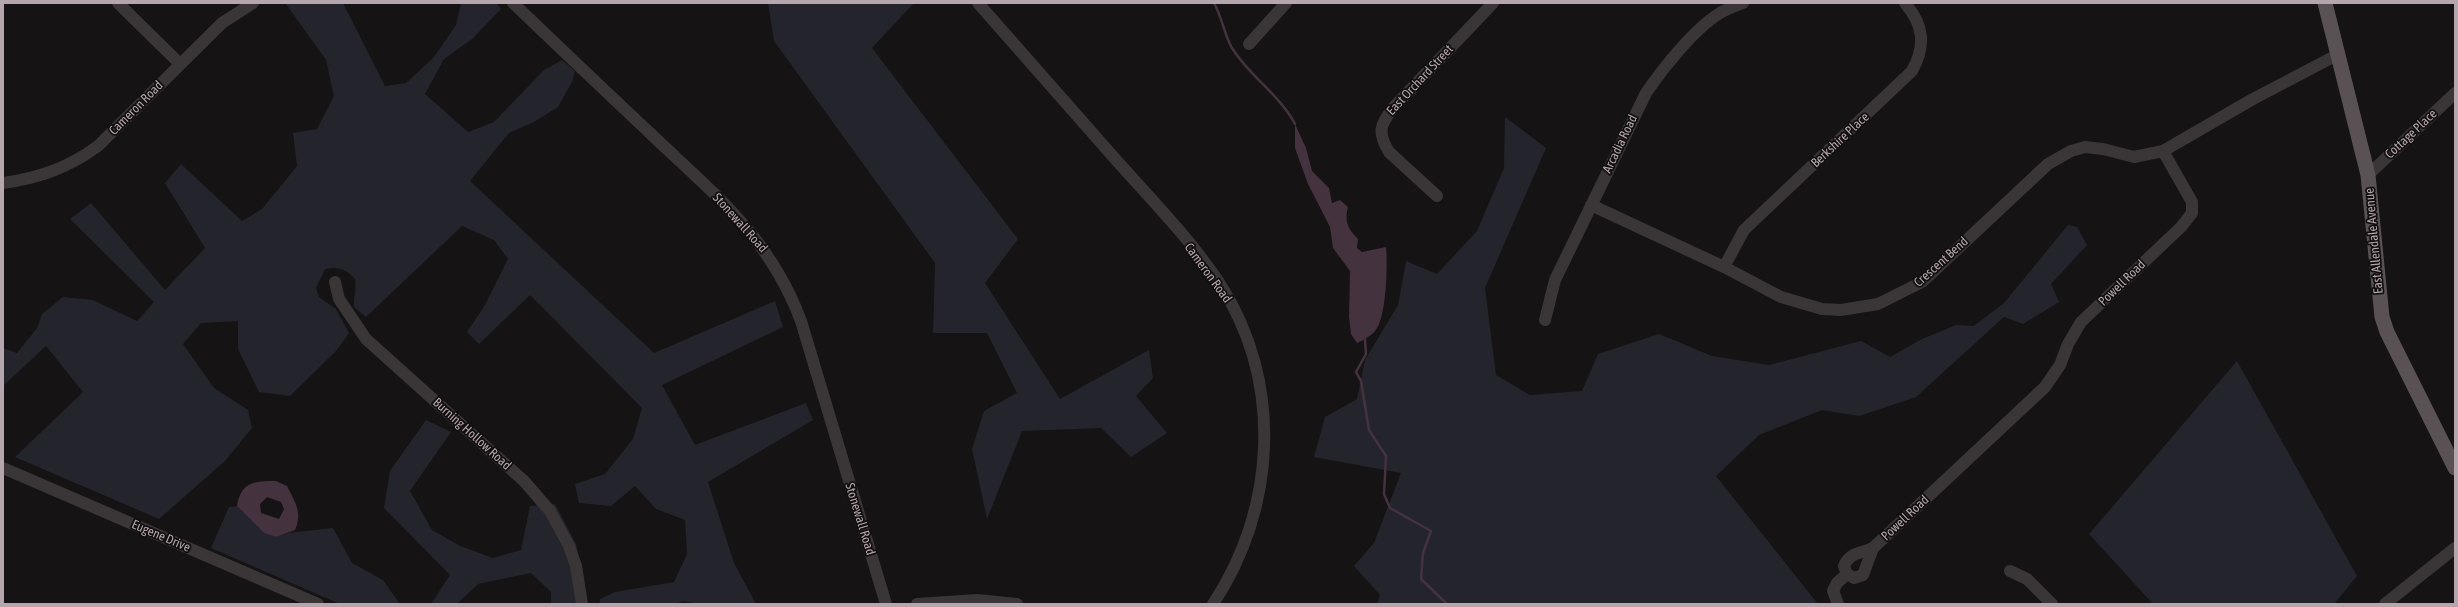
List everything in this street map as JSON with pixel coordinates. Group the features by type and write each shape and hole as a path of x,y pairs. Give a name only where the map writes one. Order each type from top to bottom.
{"main road":[{"name":"East Allendale Avenue","path":"2325,3 2368,175 2382,317 2387,332 2455,468"}],"street":[{"path":"118,3 180,64"},
{"name":"Cameron Road","path":"3,182 46,175 82,158 98,146 222,23 253,3"},
{"name":"Stonewall Road","path":"513,3 737,215 770,256 786,284 801,321 886,604"},
{"name":"Cameron Road","path":"978,3 1206,265 1232,305 1244,332 1258,374 1262,398 1265,442 1262,474 1255,513 1245,544 1234,568 1213,604"},
{"path":"1249,44 1286,3"},
{"name":"East Orchard Street","path":"1437,196 1389,152 1383,142 1382,124 1394,108 1493,3"},
{"name":"Arcadia Road","path":"1545,320 1555,280 1646,93 1660,74 1706,23 1720,13 1743,3"},
{"name":"Berkshire Place","path":"1724,267 1744,230 1912,71 1921,52 1922,34 1916,17 1905,3"},
{"path":"2163,151 2253,99 2338,55"},
{"name":"Cottage Place","path":"2368,175 2455,93"},
{"name":"Crescent Bend","path":"1591,205 1724,267 1781,297 1807,306 1840,310 1878,304 1922,282 2048,164 2060,156 2085,147 2134,157 2163,151"},
{"name":"Powell Road","path":"1873,548 1863,575 1854,578 1847,574 1844,566 1847,559 1853,554 1862,553 1873,548 2045,387 2060,365 2070,339 2082,322 2181,228 2192,213 2192,202 2163,151"},
{"name":"Burning Hollow Road","path":"335,282 338,299 366,339 524,481 550,511 569,546 576,566 582,604"},
{"name":"Eugene Drive","path":"3,468 318,604"},
{"path":"2385,604 2455,548"},
{"path":"2010,571 2027,579 2052,604"},
{"path":"1838,604 1833,591 1837,583 1847,574"},
{"path":"917,604 970,600 1017,604"}],"shaded area":[{"path":"343,3 385,86 406,83 434,57 456,25 461,3 496,3 501,9 472,39 444,59 425,94 468,132 494,122 544,70 562,60 575,71 572,82 558,107 534,122 509,133 470,181 654,353 775,301 783,327 662,385 695,445 806,403 813,420 708,482 734,563 756,604 699,604 683,601 674,604 599,604 600,599 615,592 674,582 687,554 685,520 656,509 635,486 611,506 579,503 575,484 605,474 633,439 642,408 530,295 479,344 467,332 485,305 508,259 494,240 462,226 366,317 354,307 356,286 355,279 342,269 325,269 316,288 319,297 336,309 349,333 336,351 290,396 259,392 238,349 238,321 201,323 183,344 214,388 248,410 252,428 225,461 159,519 15,457 83,392 46,346 3,386 3,348 17,353 37,328 42,314 63,297 93,300 137,321 154,302 70,219 91,203 165,290 205,248 165,183 181,164 242,221 262,209 297,166 293,133 317,129 334,96 326,60 286,4"},
{"path":"768,3 914,3 872,48 1018,239 985,283 1060,399 1149,350 1153,378 1136,396 1167,433 1131,457 1101,428 1022,431 987,519 972,449 984,411 1017,393 987,333 933,333 935,263 774,41"},
{"path":"1505,117 1546,148 1485,288 1496,375 1530,395 1582,391 1598,354 1659,334 1712,356 1769,365 1861,341 1890,357 1922,339 1956,325 1974,326 2004,303 2068,225 2077,227 2087,245 2051,284 2059,302 2023,324 2004,317 1916,397 1859,416 1822,410 1759,435 1716,476 1818,604 1377,604 1380,595 1354,566 1374,543 1401,473 1314,457 1325,417 1357,399 1365,360 1398,305 1406,261 1437,274 1477,231 1504,168"},
{"path":"1295,124 1306,148 1312,171 1329,188 1332,203 1340,200 1348,207 1346,216 1347,221 1349,228 1358,239 1357,248 1362,252 1386,247 1386,289 1380,321 1373,333 1357,343 1351,334 1349,317 1350,271 1333,248 1330,227 1308,184 1295,148"},
{"path":"2237,361 2357,576 2334,604 2153,604 2089,534"},
{"path":"426,420 451,432 410,491 432,530 460,546 493,558 521,550 530,506 555,504 576,544 588,604 551,604 551,592 531,573 478,584 457,604 431,604 450,575 384,508 390,471"},
{"path":"276,481 287,486 295,502 298,518 295,530 276,537 264,533 237,506 242,492 250,484","holes":["267,497 281,502 284,509 279,519 261,513 260,504"]},
{"path":"237,506 264,533 276,537 288,533 333,528 352,563 383,580 400,604 340,604 211,548 229,507"}],"waterway":[{"path":"1214,3 1232,48 1247,68 1273,94 1295,124"},
{"path":"1365,339 1366,354 1356,372 1361,381 1369,430 1386,456 1384,494 1390,508 1431,531 1423,553 1421,579 1447,604"}]}
